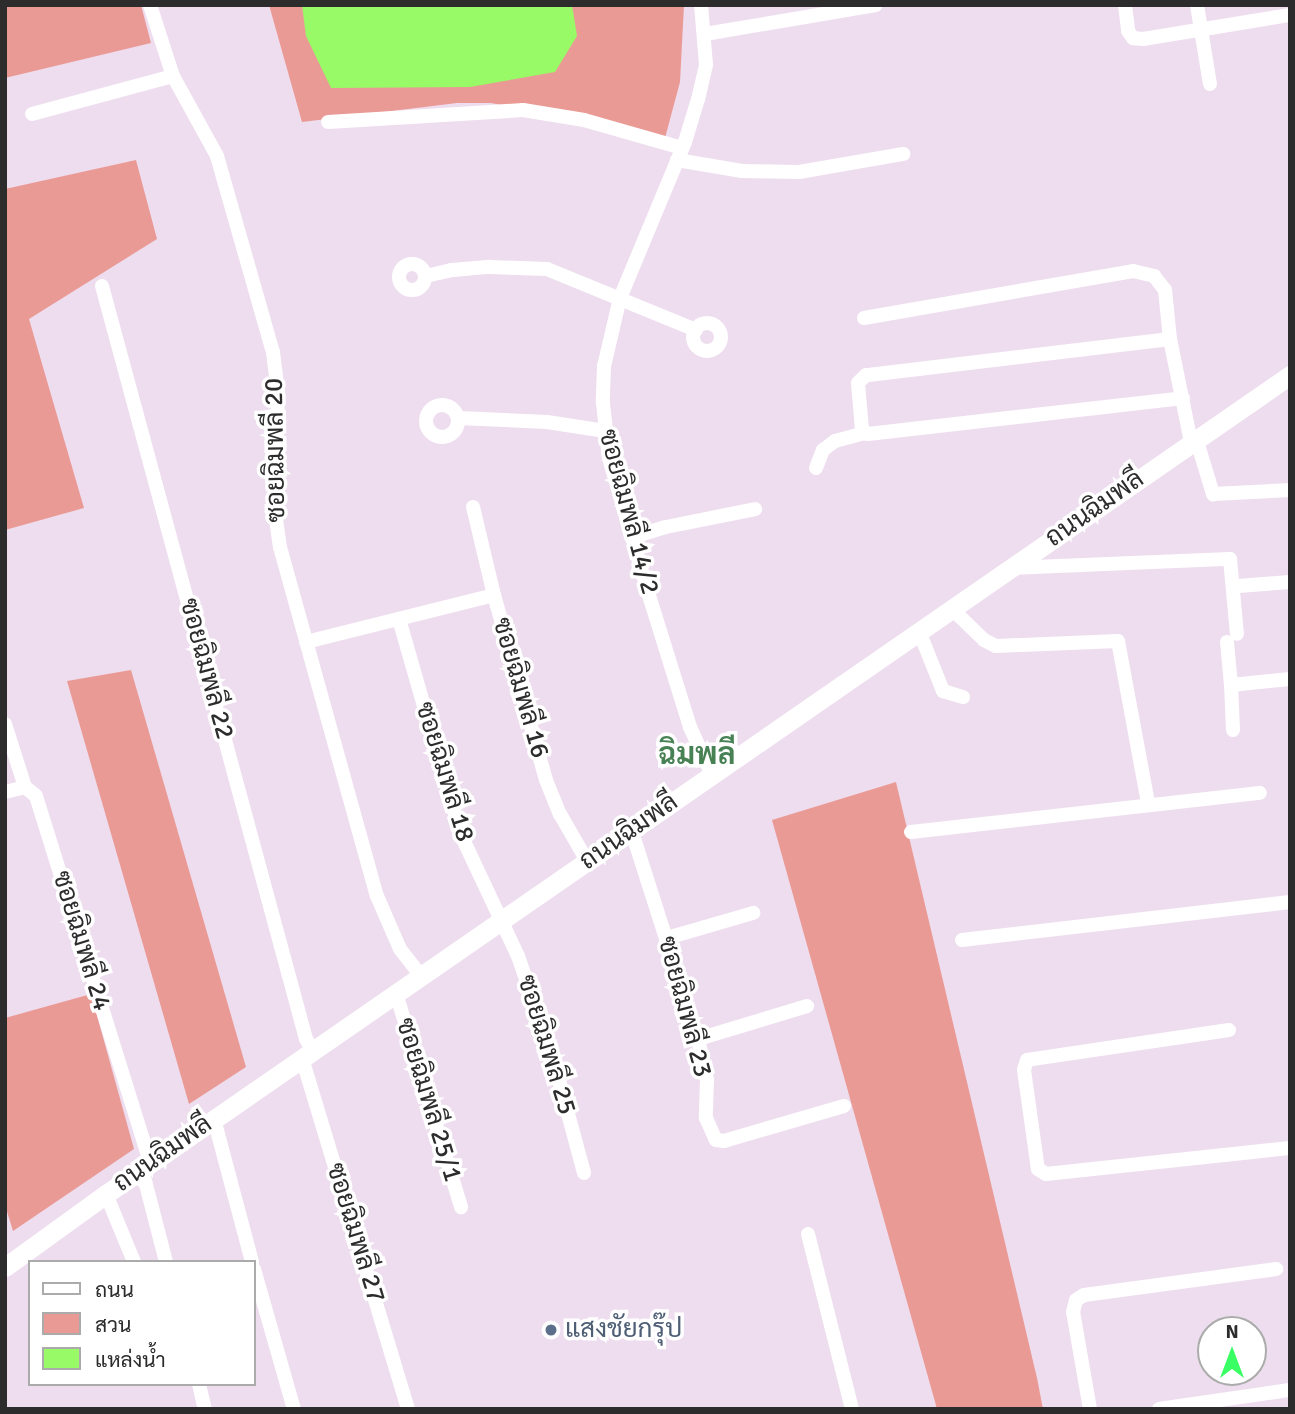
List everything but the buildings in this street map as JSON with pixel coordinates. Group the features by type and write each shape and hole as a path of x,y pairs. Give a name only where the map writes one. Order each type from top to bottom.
{"street":[{"name":"ซอยฉิมพลี 20","path":"150,5 173,76 216,156 273,352 278,391 275,512 280,547 377,896 400,948 421,976"},
{"name":"ซอยฉิมพลี 14/2","path":"701,5 706,65 680,154 620,298 604,366 605,431 609,458 690,727 712,775"},
{"path":"705,34 876,5"},
{"path":"1125,5 1128,31 1133,38 1290,15"},
{"path":"1197,5 1210,84"},
{"path":"32,114 173,76"},
{"path":"328,122 523,110 584,120 680,154 742,172 799,172 903,154"},
{"path":"426,276 490,267 547,269 696,330"},
{"path":"864,318 1133,271 1154,276 1165,290 1170,339 1182,398 1213,494 1220,496 1290,490"},
{"name":"ซอยฉิมพลี 22","path":"102,286 306,1039 307,1054"},
{"path":"864,433 858,383 866,375 1170,339"},
{"name":"ถนนฉิมพลี","path":"5,1267 631,829 1290,375"},
{"path":"816,468 823,450 835,441 864,433 1182,398"},
{"path":"458,418 547,422 605,431"},
{"name":"ซอยฉิมพลี 16","path":"473,507 494,595 553,799 587,861"},
{"path":"633,537 666,527 755,509"},
{"path":"1010,568 1230,559 1233,730"},
{"path":"1238,586 1290,582"},
{"path":"306,642 494,595"},
{"path":"951,609 984,640 996,646 1118,641 1148,803"},
{"name":"ซอยฉิมพลี 18","path":"399,619 461,835 502,919"},
{"path":"919,631 943,691 963,698"},
{"path":"1231,685 1290,679"},
{"name":"ซอยฉิมพลี 24","path":"5,724 25,787 36,796 146,1166 166,1260"},
{"path":"5,792 25,787"},
{"path":"911,832 1148,803 1260,793"},
{"name":"ซอยฉิมพลี 23","path":"631,829 698,1039 707,1080 706,1118 716,1140 844,1107"},
{"path":"962,940 1290,902"},
{"path":"667,938 753,913"},
{"name":"ซอยฉิมพลี 25","path":"502,919 552,1058 584,1173"},
{"name":"ซอยฉิมพลี 25/1","path":"396,993 461,1207"},
{"path":"698,1039 807,1006"},
{"path":"1229,1030 1027,1060 1024,1070 1038,1169 1046,1174 1290,1148"},
{"name":"ซอยฉิมพลี 27","path":"307,1054 408,1409"},
{"path":"214,1119 251,1260"},
{"path":"106,1194 133,1260"},
{"path":"808,1234 852,1409"},
{"path":"1090,1409 1073,1312 1076,1300 1084,1295 1276,1269"},
{"path":"256,1276 294,1409"},
{"path":"199,1386 205,1409"},
{"path":"1159,1409 1290,1390"}],"green space":[{"path":"5,5 141,5 151,43 5,78"},
{"path":"269,5 684,5 680,82 665,138 491,103 457,103 302,122"},
{"path":"136,160 157,239 29,319 84,508 5,530 5,189"},
{"path":"131,670 246,1067 189,1104 67,681"},
{"path":"896,782 1043,1409 937,1409 772,820"},
{"path":"91,994 134,1149 13,1231 5,1205 5,1018"}],"water":[{"path":"302,5 572,5 577,36 555,72 470,87 331,88 306,36"}],"place":[{"name":"แสงชัยกรุ๊ป","path":"551,1330"}],"district":[{"name":"ฉิมพลี","path":"697,755"}]}
